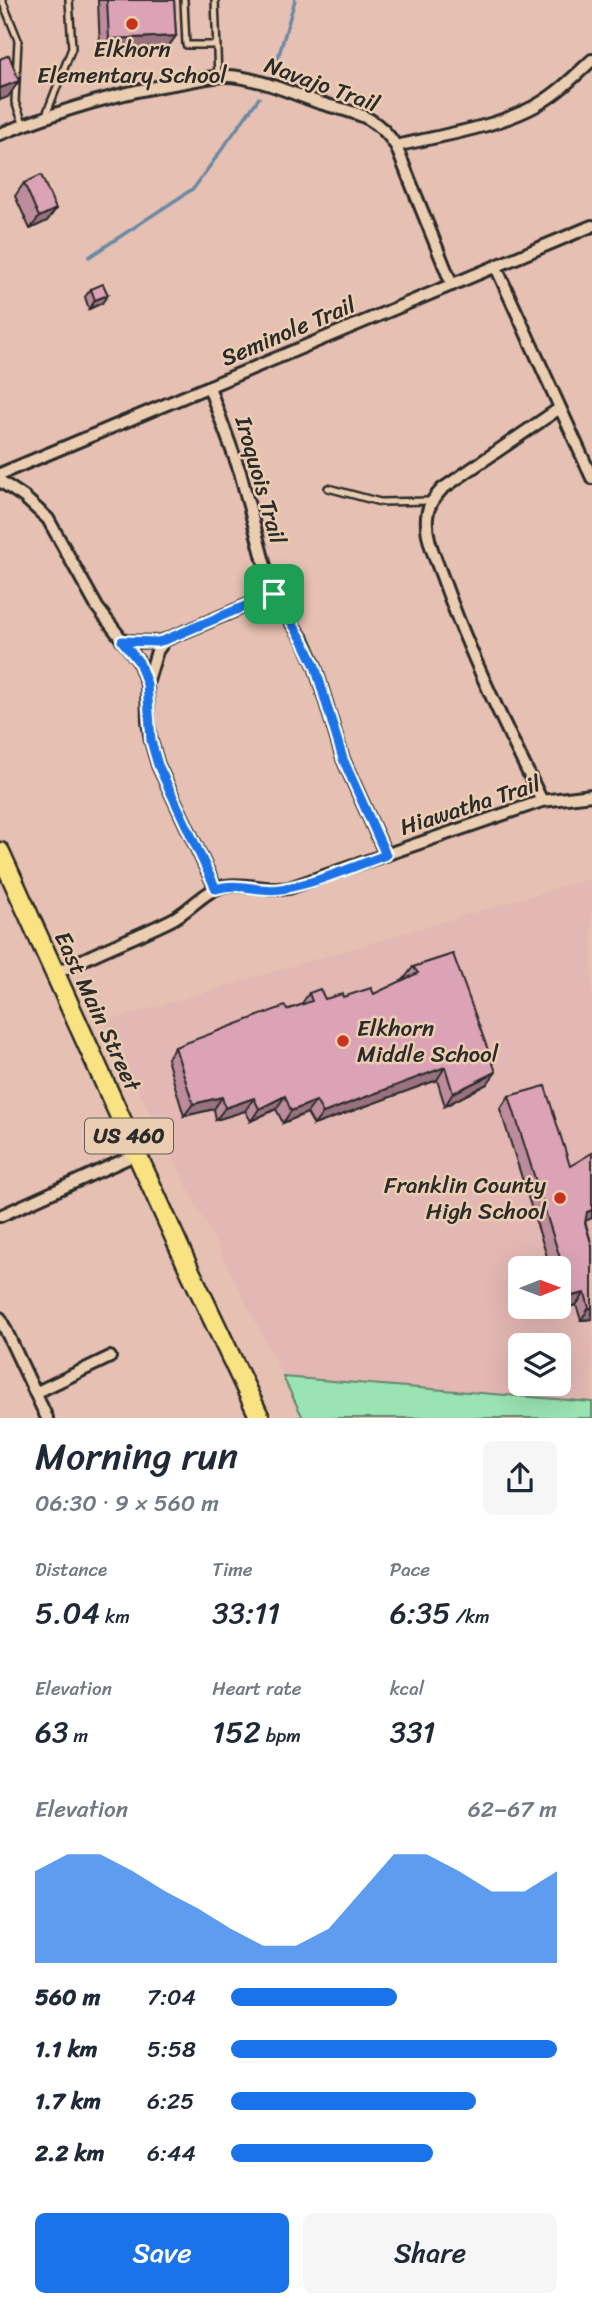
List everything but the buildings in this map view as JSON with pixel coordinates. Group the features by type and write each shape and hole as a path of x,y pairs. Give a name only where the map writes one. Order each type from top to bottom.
{"main road":[{"name":"East Main Street","path":"0,852 5,881 55,974 260,1418"}],"street":[{"path":"396,146 496,121 537,105 571,81 592,60"},
{"name":"Navajo Trail","path":"0,134 46,115 106,97 218,76 257,82 368,118 386,130 396,146 452,285"},
{"name":"Seminole Trail","path":"0,474 592,226"},
{"path":"496,267 592,478"},
{"name":"Iroquois Trail","path":"209,387 240,472 263,564 274,594 315,666 343,759 386,855"},
{"path":"542,800 456,617 429,540 427,516 431,501 442,489 560,408"},
{"path":"0,481 24,497 48,519 97,607 139,662 147,684 149,731 158,765 216,889 173,919 83,958 55,974"},
{"path":"122,641 165,640 274,594"},
{"path":"147,684 157,651 165,640"},
{"name":"Hiawatha Trail","path":"216,889 232,885 282,889 309,882 542,800 592,795"},
{"path":"0,1216 137,1154"},
{"path":"0,1318 47,1418"},
{"path":"35,1393 110,1357"}],"lane":[{"path":"2,0 18,40 15,102 24,125"},
{"path":"46,115 72,48 69,0"},
{"path":"184,0 186,45 217,45"},
{"path":"215,0 218,76"},
{"path":"328,488 380,502 431,501"}],"shaded area":[{"path":"592,878 592,1402 521,1396 571,1396 571,1333 508,1333 508,1395 283,1376 104,1022"}],"green space":[{"path":"283,1377 592,1402 592,1418 303,1418"}],"waterway":[{"path":"276,65 295,0"},
{"path":"89,257 194,188 259,98"}],"place":[{"name":"Elkhorn Elementary School","path":"132,24"},
{"name":"Elkhorn Middle School","path":"343,1041"},
{"name":"Franklin County High School","path":"560,1198"}],"route":[{"path":"274,594 315,666 343,759 386,855 282,889 232,885 216,889 158,765 148,721 147,684 139,662 122,641 165,640 274,594"}]}
